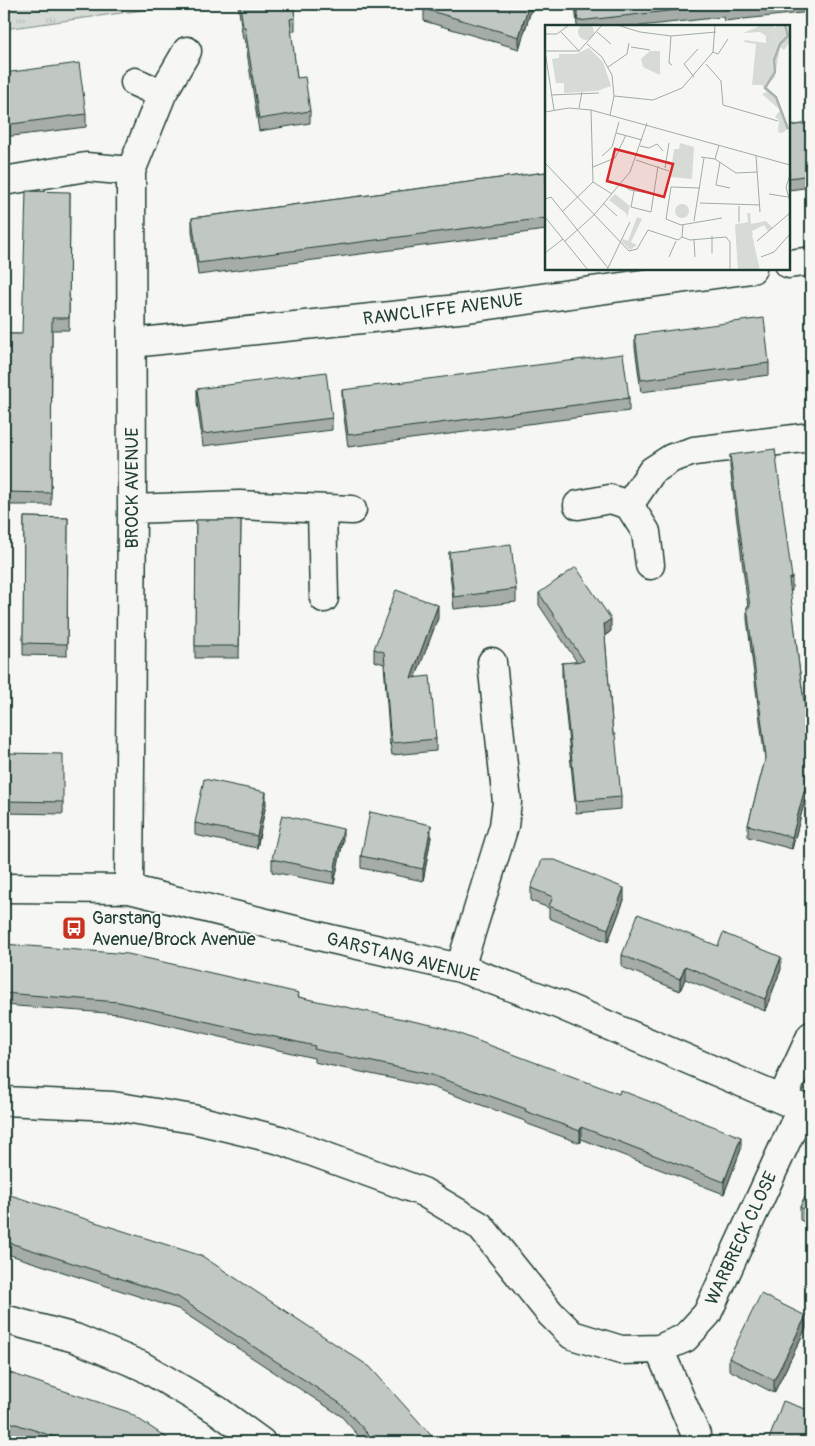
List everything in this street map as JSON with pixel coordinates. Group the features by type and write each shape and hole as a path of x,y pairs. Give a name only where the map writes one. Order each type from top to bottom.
{"street":[{"name":"BROCK AVENUE","path":"129,889 132,509 130,171 162,94 187,51"},
{"path":"135,82 162,94"},
{"path":"4,180 86,167 130,171"},
{"path":"790,264 811,261"},
{"name":"RAWCLIFFE AVENUE","path":"132,343 468,308 745,270"},
{"path":"629,505 652,471 672,458 694,451 811,437"},
{"path":"578,505 610,499 629,505 646,532 650,565"},
{"path":"132,509 238,505 352,510"},
{"path":"322,509 324,598"},
{"path":"460,968 504,826 507,802 492,662"},
{"name":"GARSTANG AVENUE","path":"4,888 129,889 331,939 460,968 558,1004 798,1106"},
{"name":"WARBRECK CLOSE","path":"4,1101 113,1106 193,1119 280,1140 422,1192 480,1226 550,1313 572,1335 621,1350 659,1349 685,1338 707,1314 798,1106 811,1036"},
{"path":"4,1319 75,1338 142,1366 216,1410 261,1442"},
{"path":"659,1349 696,1435"}],"green space":[{"path":"4,4 187,4 4,29"}],"building":[{"path":"240,4 293,4 295,18 290,19 297,78 305,77 310,111 259,119"},
{"path":"426,4 529,4 519,37 424,9"},
{"path":"576,4 772,4 724,9 723,5 578,21"},
{"path":"79,63 86,114 4,125 4,73"},
{"path":"811,123 811,175 790,178 790,126"},
{"path":"545,172 545,218 198,263 192,218"},
{"path":"26,191 70,192 69,318 52,318 51,493 5,492 7,334 22,334"},
{"path":"764,318 769,363 641,380 635,335"},
{"path":"623,354 629,398 348,435 342,390"},
{"path":"326,372 332,418 203,434 197,389"},
{"path":"775,449 792,578 789,579 799,666 811,750 811,765 792,837 748,825 766,756 747,607 750,607 730,455"},
{"path":"24,517 68,518 67,644 23,643"},
{"path":"196,520 241,520 239,646 195,646"},
{"path":"511,544 516,589 454,597 449,552"},
{"path":"576,567 611,619 604,624 613,734 615,734 621,797 576,801 562,663 584,661 539,593"},
{"path":"396,590 438,605 411,678 430,676 436,739 392,743 384,652 374,649"},
{"path":"4,753 63,754 63,802 4,801"},
{"path":"204,779 266,792 257,836 195,823"},
{"path":"370,812 431,825 423,869 361,856"},
{"path":"282,815 343,829 334,872 272,859"},
{"path":"542,860 555,860 624,888 608,929 549,906 553,897 531,888"},
{"path":"638,914 718,946 723,933 781,957 765,999 685,966 680,979 622,955"},
{"path":"4,944 128,954 299,993 298,997 441,1027 619,1094 620,1090 741,1137 724,1182 581,1127 580,1131 432,1075 314,1049 315,1046 119,1002 4,993"},
{"path":"811,1186 811,1213 800,1207"},
{"path":"4,1193 202,1256 370,1367 437,1442 375,1442 341,1404 178,1297 4,1241"},
{"path":"761,1294 806,1316 774,1380 729,1358"},
{"path":"4,1371 128,1412 173,1442 70,1442 4,1420"},
{"path":"783,1401 811,1411 811,1419 803,1442 768,1442"}],"place":[{"name":"Garstang Avenue/Brock Avenue","path":"74,928"}]}
